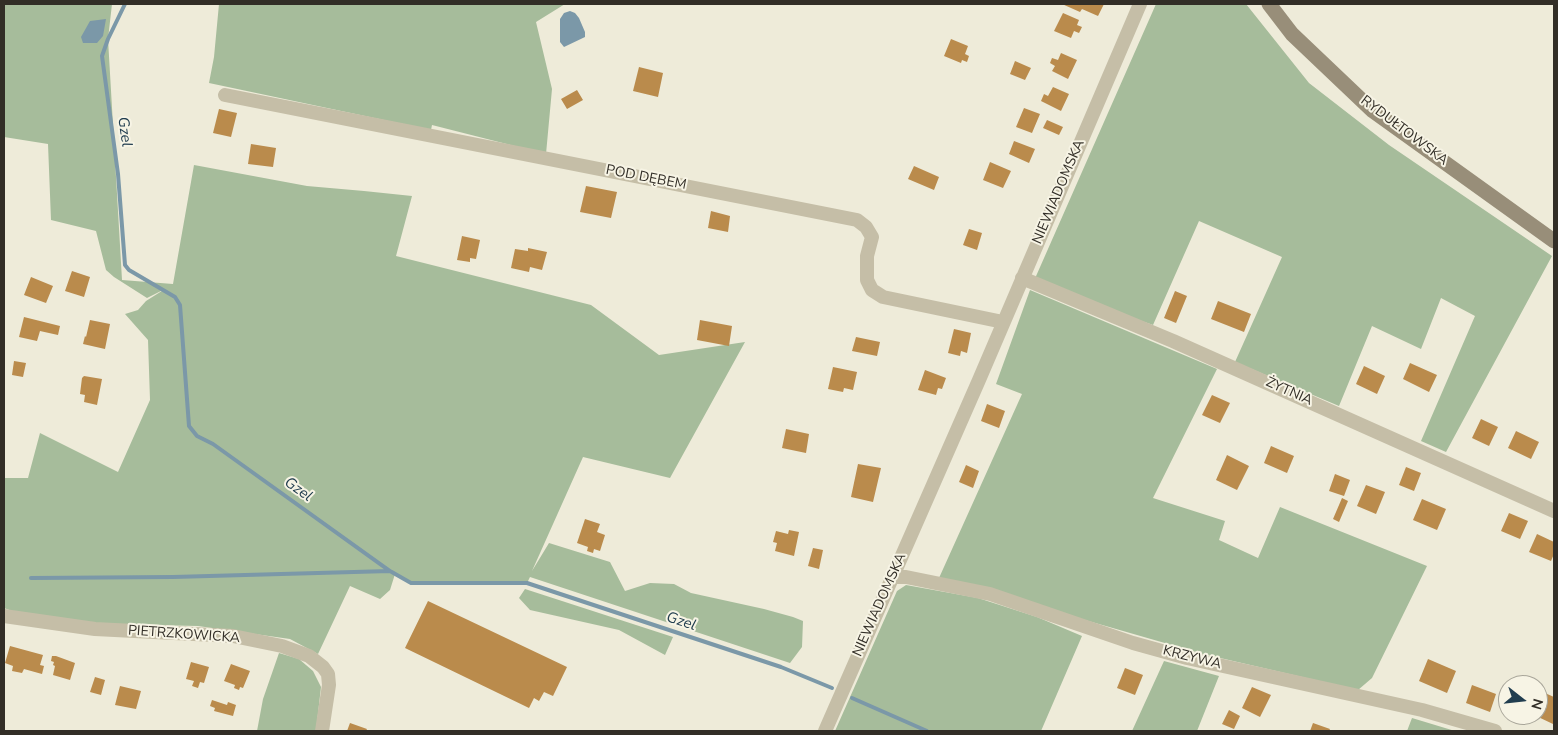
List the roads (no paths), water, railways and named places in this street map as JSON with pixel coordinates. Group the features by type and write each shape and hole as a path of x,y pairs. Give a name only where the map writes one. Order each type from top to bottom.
{"street":[{"name":"NIEWIADOMSKA","path":"825,731 979,380 1140,4"},
{"name":"RYDUŁTOWSKA","path":"1269,4 1292,34 1373,111 1554,241"},
{"name":"POD DĘBEM","path":"225,95 857,220 866,227 872,237 867,256 867,280 872,290 883,297 1003,322"},
{"name":"ŻYTNIA","path":"1022,278 1173,341 1554,511"},
{"name":"KRZYWA","path":"892,577 931,582 990,594 1132,643 1187,658 1422,710 1495,731"},
{"name":"PIETRZKOWICKA","path":"4,616 95,629 233,636 282,646 309,656 323,667 328,674 330,684 322,731"}],"water":[{"path":"570,11 579,18 585,32 585,37 564,47 560,42 560,19 564,13"},
{"path":"106,19 103,36 97,43 83,43 81,37 90,21"}],"waterway":[{"name":"Gzel","path":"125,4 102,56 118,174 125,265 129,270 175,297 180,305 189,426 197,436 213,444 390,571 411,583 527,583 781,667 832,688"},
{"path":"31,578 173,577 390,571"},
{"name":"Gzel","path":"852,698 927,731"}]}
